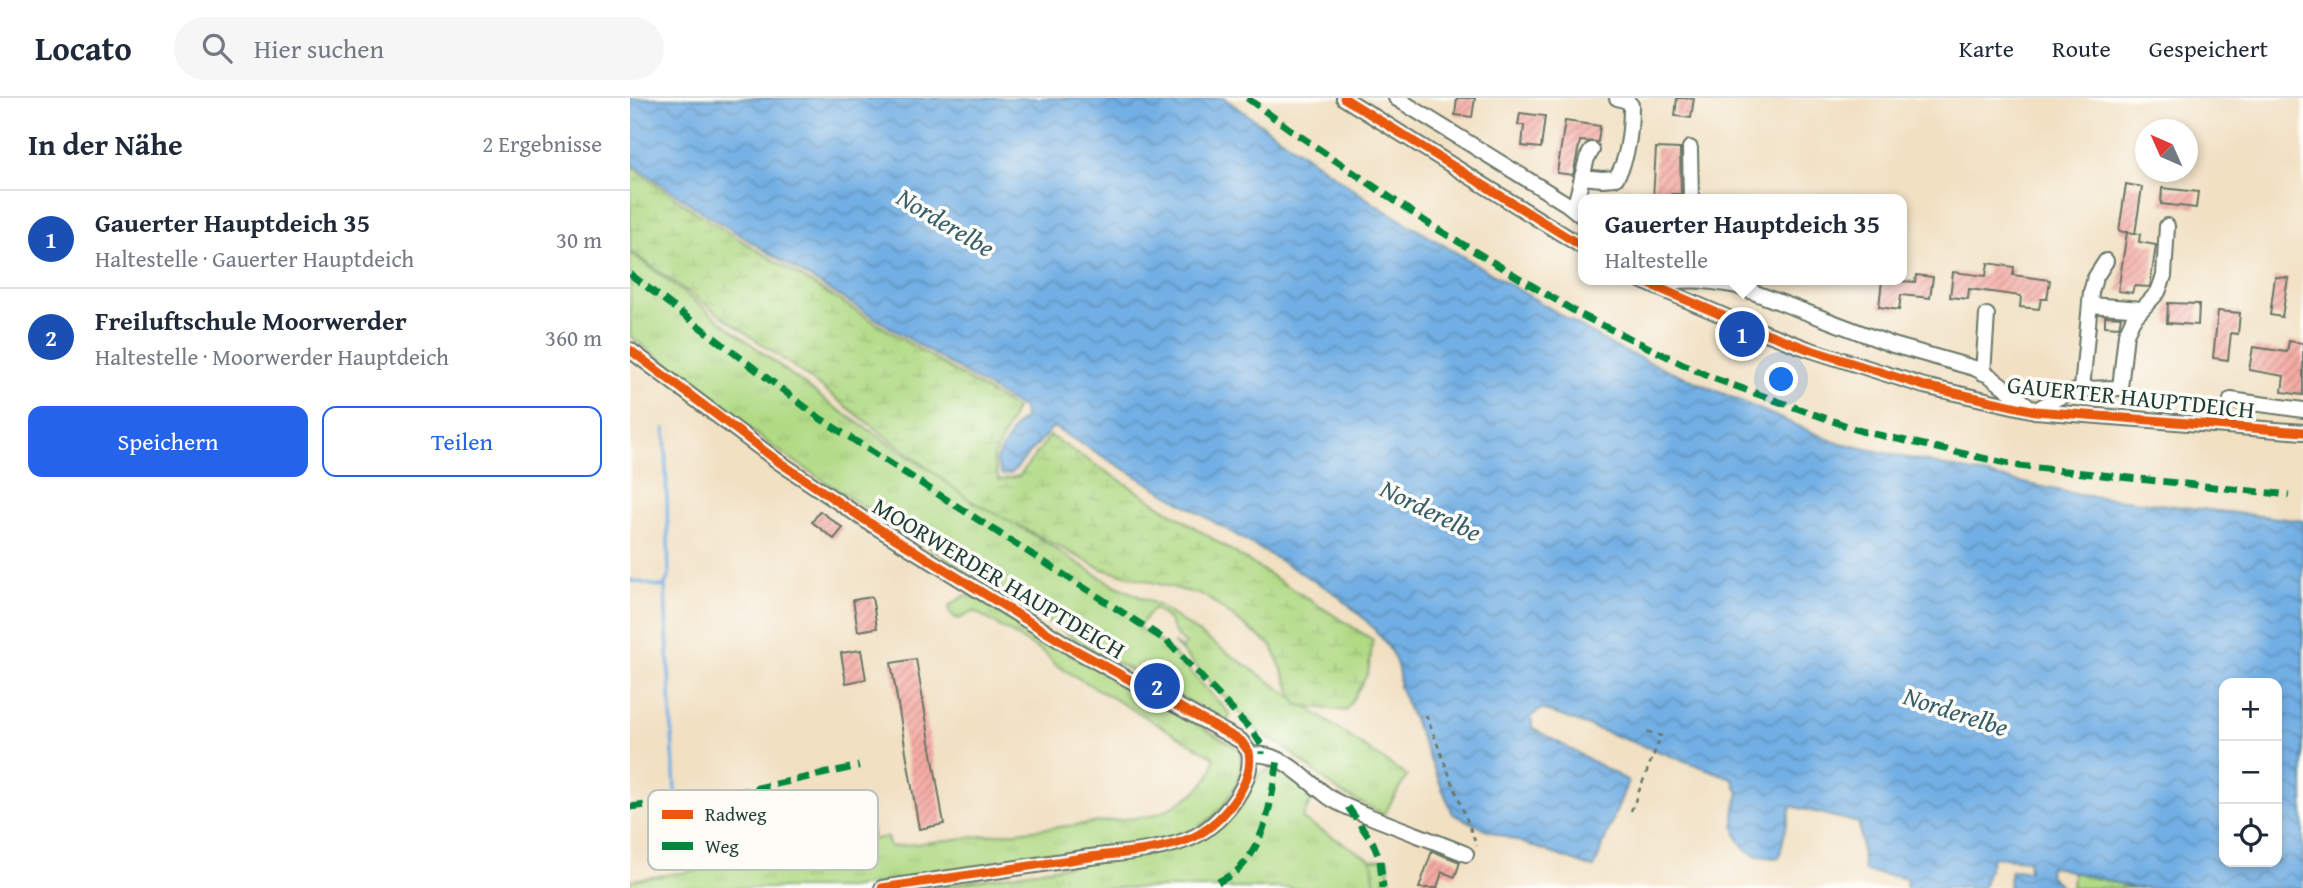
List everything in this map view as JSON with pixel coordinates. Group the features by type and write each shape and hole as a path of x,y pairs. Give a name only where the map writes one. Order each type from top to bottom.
{"street":[{"path":"1343,98 1578,244"},
{"path":"1396,98 1578,213"},
{"path":"1582,177 1602,180 1616,178 1622,168 1631,106 1627,101 1617,98"},
{"path":"1690,148 1691,194"},
{"path":"1580,194 1587,158 1592,150"},
{"path":"2035,411 2073,390 2120,388 2126,334 2133,319 2158,292 2164,276 2167,226"},
{"path":"2082,389 2095,278 2106,261"},
{"name":"GAUERTER HAUPTDEICH","path":"1651,285 1745,325 1924,386 2035,411 2303,432"},
{"name":"GAUERTER HAUPTDEICH","path":"1656,287 1660,285"},
{"name":"GAUERTER HAUPTDEICH","path":"1730,285 1894,345 1974,368 2035,411"},
{"path":"2090,305 2142,309"},
{"path":"1983,373 1987,315"},
{"name":"MOORWERDER HAUPTDEICH","path":"630,350 779,462 865,520 1072,648 1241,741 1250,755 1273,757 1306,778 1326,796 1384,822 1473,853"},
{"path":"2231,400 2303,410"},
{"path":"882,888 1188,840 1215,823 1231,804 1246,776 1250,755"}],"path":[{"path":"1426,715 1473,853"},
{"path":"1631,811 1661,736 1646,731"}],"green space":[{"path":"630,166 703,217 1016,409 993,459 999,480 1019,476 1050,436 1373,640 1368,673 1346,711 1297,705 1272,646 1205,596 1102,569 971,501 797,369 630,251"},
{"path":"630,252 830,404 1110,583 1158,605 1407,776 1384,814 1341,793 1284,747 1256,730 1173,642 1182,649 1186,644 1177,637 1169,620 1154,608 1138,627 1167,647 1230,714 1227,722 1098,653 842,493 772,446 688,381 691,376 687,373 684,377 630,336"},
{"path":"964,596 973,596 1067,653 1237,747 1240,770 1232,793 1216,814 1197,828 1155,841 849,888 630,888 630,880 700,870 878,870 878,838 887,837 890,847 1151,816 1192,795 1208,778 1214,757 1054,664 1046,654 974,611 959,619 952,616 949,606"},
{"path":"1270,770 1288,773 1313,797 1302,819 1372,860 1375,888 927,888 1177,849 1250,787 1261,772"},
{"path":"1388,859 1390,888 1375,888 1372,860"},
{"path":"2073,872 2135,888 2072,888"}],"water":[{"name":"Norderelbe","path":"630,98 1224,98 1376,205 1615,347 1835,442 2080,495 2303,521 2303,888 2135,888 2050,866 2049,875 2063,888 2008,888 2011,870 2029,871 2028,860 1993,857 1983,888 1906,888 1907,879 1864,871 1859,823 1791,806 1779,858 1757,856 1744,847 1736,833 1734,818 1739,793 1732,778 1542,709 1532,716 1532,728 1628,781 1594,868 1489,831 1453,814 1399,686 1399,672 1387,646 1367,621 1333,592 1053,427 1012,473 1002,475 996,460 1014,428 1024,418 1023,409 704,213 630,163"}],"building":[{"path":"1457,98 1475,98 1472,117 1455,115"},
{"path":"1677,98 1694,98 1691,118 1675,116"},
{"path":"1520,113 1545,116 1541,148 1522,146 1524,125 1518,125"},
{"path":"1565,121 1600,126 1598,142 1580,141 1573,175 1557,173"},
{"path":"1656,148 1680,149 1681,194 1653,194"},
{"path":"2126,184 2142,187 2135,234 2119,231"},
{"path":"2162,188 2198,192 2196,208 2161,204"},
{"path":"2127,232 2140,234 2139,242 2156,245 2150,287 2134,286 2132,293 2118,291"},
{"path":"1988,263 2014,267 2013,275 2050,280 2047,299 2041,299 2039,309 2020,307 2021,296 1969,289 1968,299 1950,297 1953,272 1986,276"},
{"path":"1916,275 1933,277 1930,298 1901,295 1899,310 1879,307 1881,285 1907,285 1907,282 1915,282"},
{"path":"2275,277 2288,278 2282,317 2270,315"},
{"path":"2168,303 2199,304 2198,325 2167,323"},
{"path":"2218,311 2240,313 2238,334 2231,333 2228,360 2213,358"},
{"path":"2105,316 2121,317 2119,327 2105,326"},
{"path":"2289,341 2303,343 2303,395 2282,392 2284,376 2249,370 2253,347 2287,352"},
{"path":"820,511 843,528 834,539 812,522"},
{"path":"872,597 877,628 858,631 853,600"},
{"path":"861,650 866,679 846,683 841,653"},
{"path":"916,659 944,824 919,829 891,663"},
{"path":"1432,851 1460,862 1455,877 1442,872 1437,888 1419,888"}],"waterway":[{"path":"665,428 669,576 665,584 675,790"},
{"path":"630,580 661,587 665,584"}],"marked path":[{"path":"1247,98 1429,224 1581,315 1710,377 1861,431 2019,466 2289,495"},
{"path":"630,274 821,419 1167,641 1254,733 1262,746 1262,754"},
{"path":"1218,882 1237,871 1255,847 1270,804 1278,760"},
{"path":"749,790 859,766"},
{"path":"630,807 648,805"},
{"path":"1348,807 1373,843 1380,860 1383,888"}],"cycle path":[{"path":"1344,98 1578,244"},
{"path":"1652,285 1808,349 1924,386 2035,411 2303,432"},
{"path":"630,350 779,462 865,520 1072,648 1241,741 1249,752 1246,778 1232,804 1211,825 1189,839 1150,849 882,888"}],"place":[{"name":"Gauerter Hauptdeich 35","path":"1742,334"},
{"name":"Freiluftschule Moorwerder","path":"1157,686"}]}
